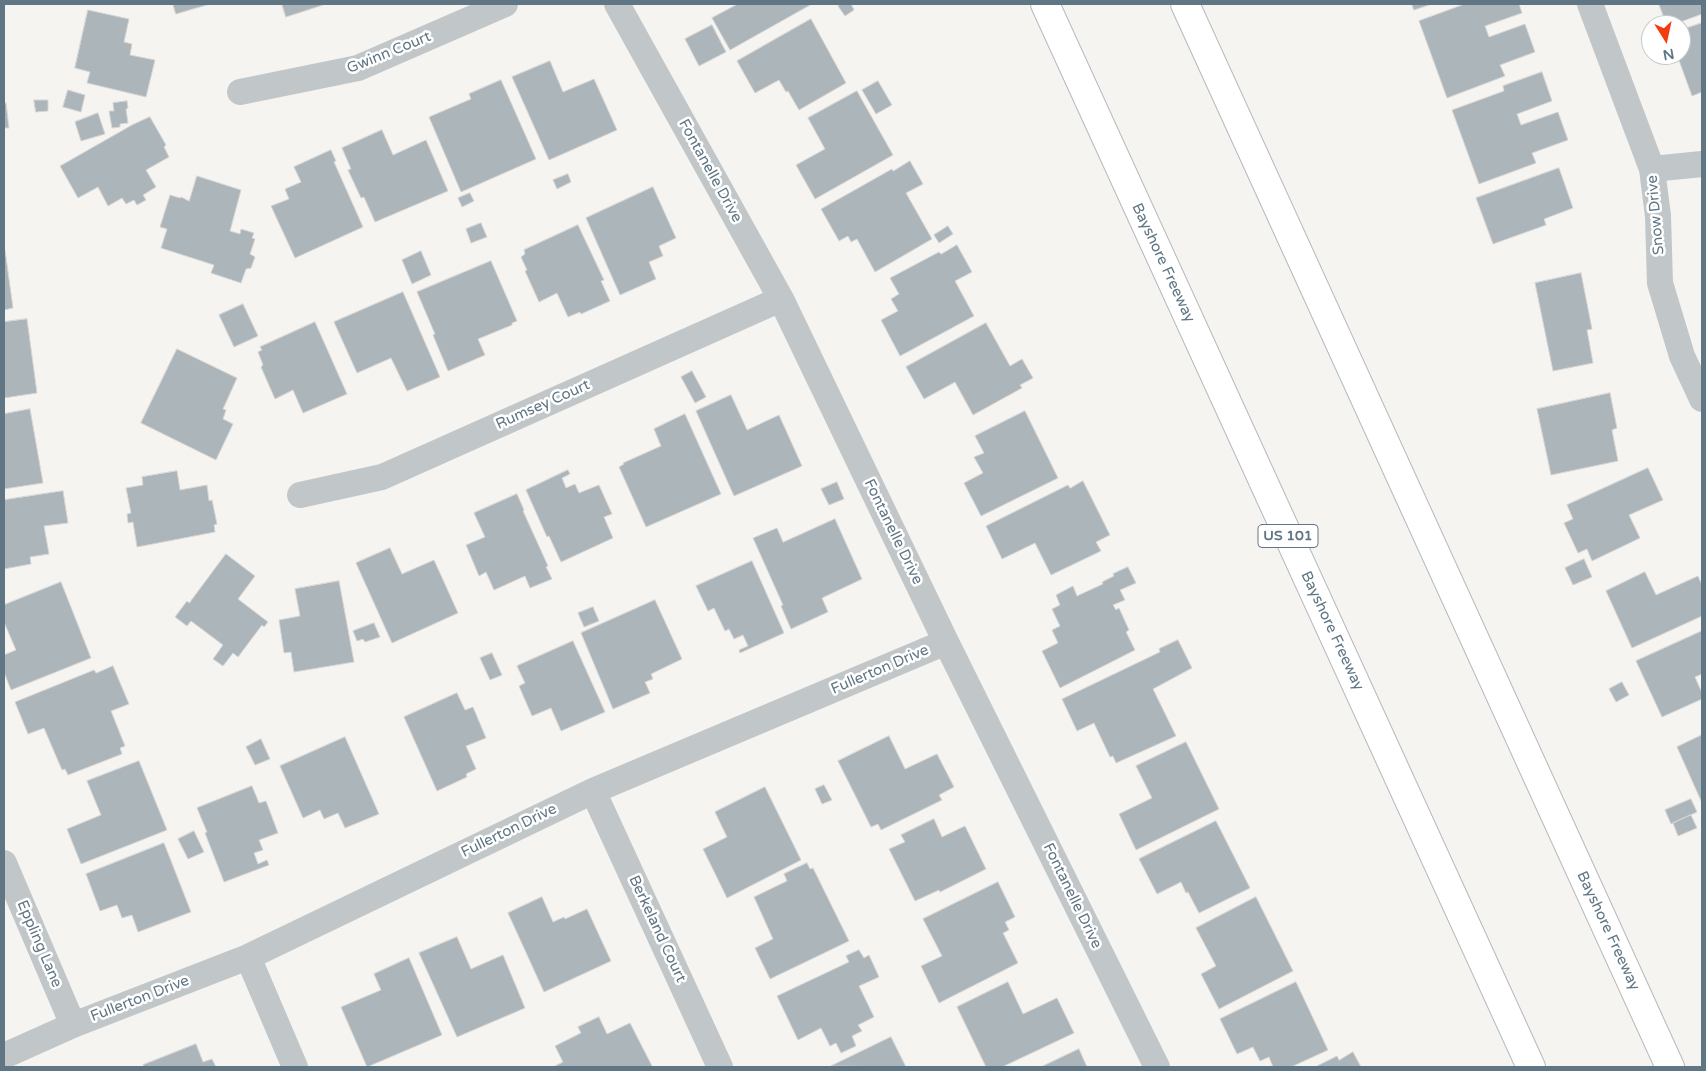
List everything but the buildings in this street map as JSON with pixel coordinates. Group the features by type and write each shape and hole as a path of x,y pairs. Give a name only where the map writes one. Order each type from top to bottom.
{"highway":[{"name":"Bayshore Freeway","path":"1045,4 1531,1067"},
{"name":"Bayshore Freeway","path":"1185,4 1670,1067"}],"street":[{"name":"Gwinn Court","path":"240,92 358,68 505,4"},
{"name":"Fontanelle Drive","path":"617,4 781,299 946,642 1157,1067"},
{"name":"Snow Drive","path":"1590,4 1652,169 1658,216 1660,283 1682,356 1702,399"},
{"path":"1652,169 1702,164"},
{"name":"Rumsey Court","path":"300,494 382,476 781,299"},
{"name":"Fullerton Drive","path":"4,1056 73,1025 248,958 593,791 946,642"},
{"name":"Berkeland Court","path":"593,791 720,1067"},
{"name":"Eppling Lane","path":"4,863 73,1025"},
{"path":"248,958 295,1067"}]}
